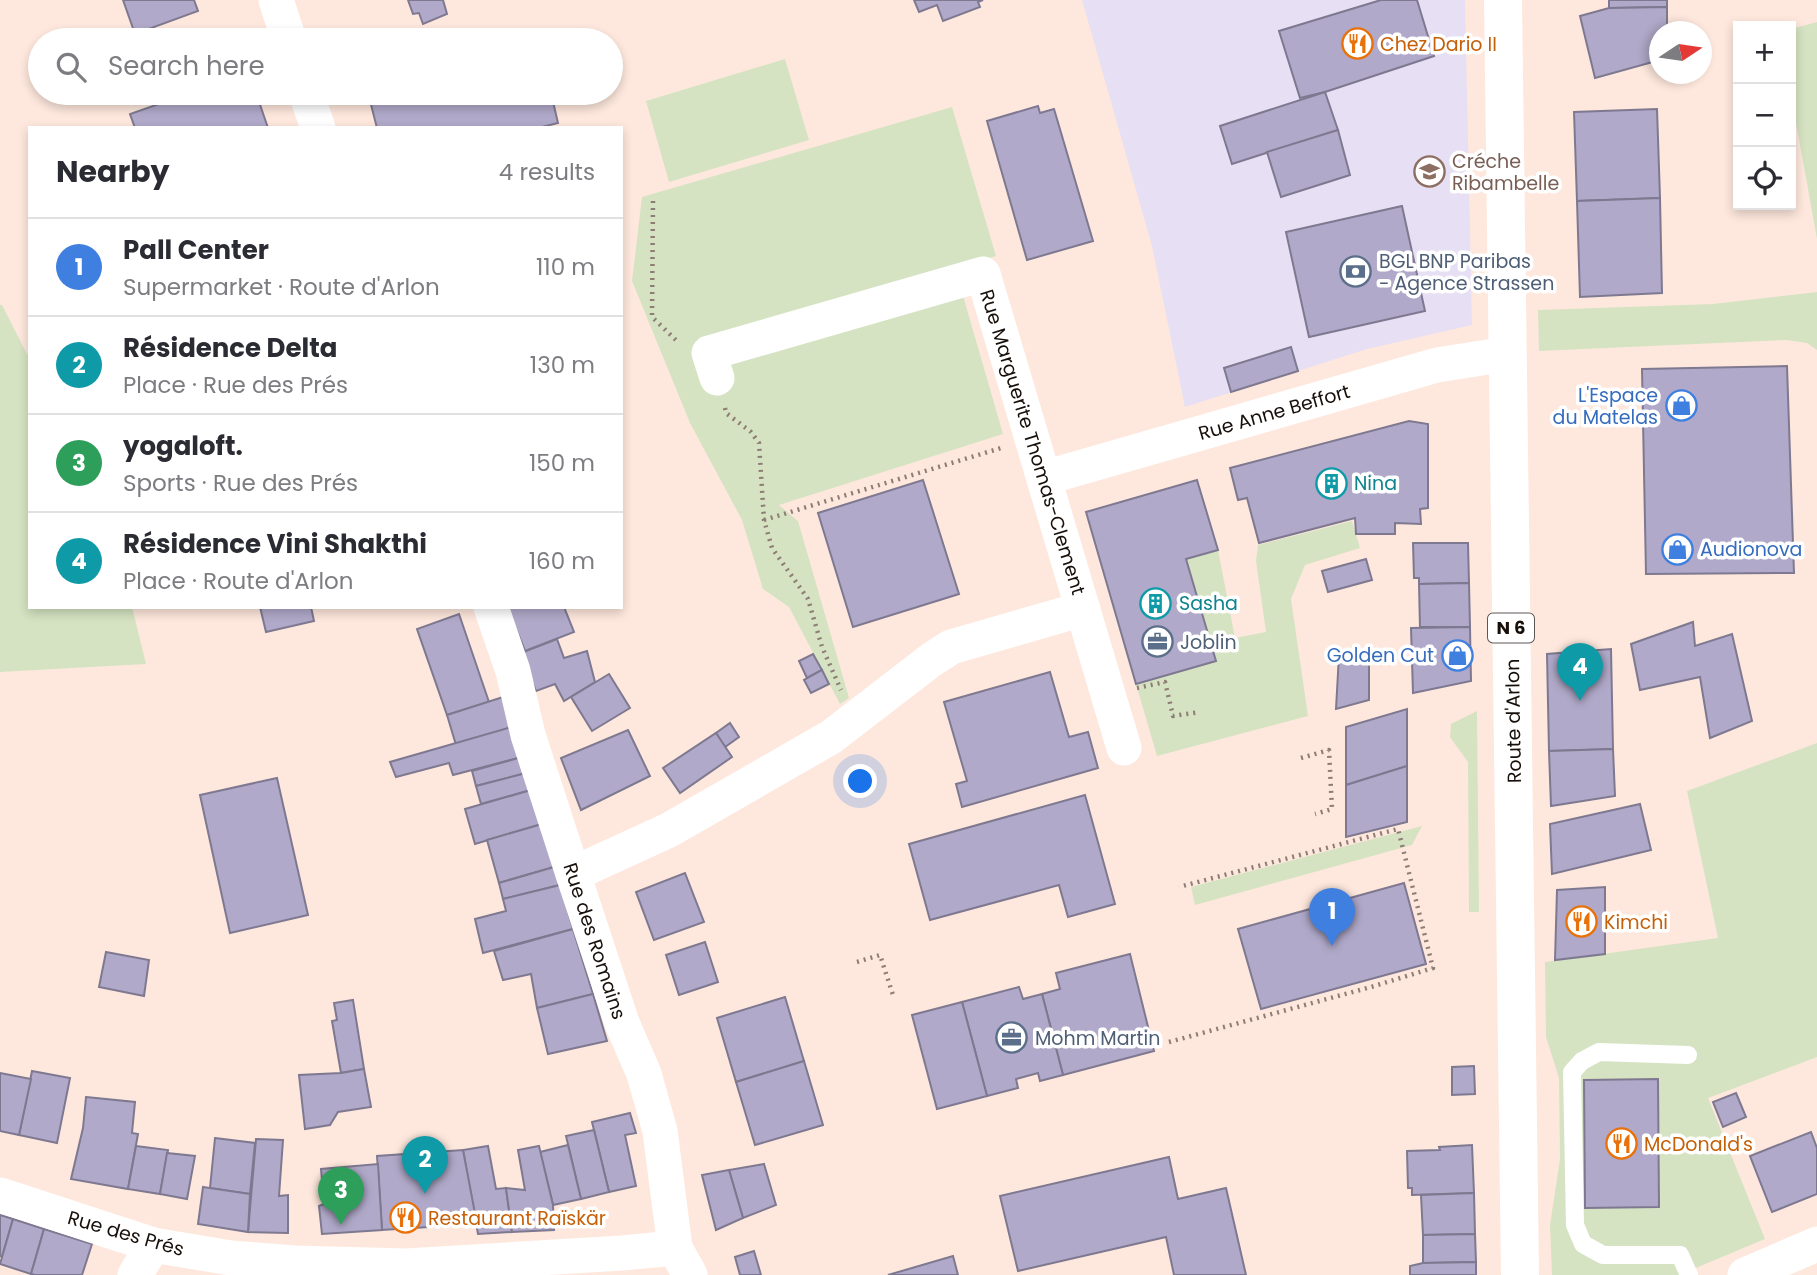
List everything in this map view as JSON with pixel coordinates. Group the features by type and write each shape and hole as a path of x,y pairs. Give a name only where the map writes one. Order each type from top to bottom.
{"main road":[{"name":"Route d'Arlon","path":"1503,0 1520,1275"}],"street":[{"path":"276,0 285,28"},
{"path":"310,105 316,126"},
{"name":"Rue Marguerite Thomas-Clement","path":"717,378 709,353 983,274 1124,748"},
{"name":"Rue Anne Beffort","path":"1044,478 1437,365 1507,354"},
{"name":"Rue des Romains","path":"492,609 513,671 528,735 573,874 622,1023 644,1074 660,1131 682,1262"},
{"name":"Rue Marguerite Thomas-Clement","path":"573,874 669,830 831,737 951,647 1083,609"},
{"name":"Rue des Prés","path":"0,1195 153,1245 231,1258 406,1270 682,1262"},
{"path":"1745,1275 1817,1244"},
{"path":"135,1275 153,1245"}],"lane":[{"path":"1688,1055 1598,1052 1582,1061 1573,1072 1575,1225 1583,1244 1603,1255 1680,1255 1689,1275"}],"path":[{"path":"653,201 652,317 717,378 726,412 760,443 764,520 772,548 808,599 822,647 855,718"},
{"path":"764,520 1032,439"},
{"path":"1108,695 1165,682 1173,716 1200,712"},
{"path":"1301,758 1329,750 1332,809 1315,814"},
{"path":"1170,1042 1433,968 1398,829 1179,887"},
{"path":"858,962 880,955 893,995"}],"shaded area":[{"path":"1082,0 1465,0 1472,325 1367,349 1185,407 1152,246"}],"green space":[{"path":"1817,22 1817,239 1796,123 1796,28"},
{"path":"785,59 809,140 669,182 646,101"},
{"path":"952,107 996,256 955,268 1003,434 779,505 798,521 849,698 840,704 789,607 763,589 742,520 690,423 632,281 642,197"},
{"path":"1817,292 1817,350 1807,343 1786,340 1539,351 1538,310 1713,304"},
{"path":"2,305 28,356 28,609 132,609 146,664 0,672"},
{"path":"1352,521 1360,548 1305,565 1291,599 1308,716 1157,756 1136,684 1215,661 1186,559 1218,550 1235,638 1266,632 1256,561 1258,545"},
{"path":"1477,711 1479,912 1469,912 1468,762 1450,737 1451,724"},
{"path":"1817,743 1817,1057 1708,1098 1765,1239 1679,1275 1552,1275 1550,1225 1560,1159 1559,1078 1546,1037 1545,962 1718,938 1687,791"},
{"path":"1422,826 1412,845 1195,905 1191,887"}],"building":[{"path":"123,0 194,0 198,11 151,28 133,28"},
{"path":"408,0 443,0 447,14 423,24 419,13 413,14"},
{"path":"914,0 983,0 978,2 980,7 943,21 937,5 919,12"},
{"name":"Chez Dario II","path":"1381,0 1417,0 1434,56 1300,98 1279,31"},
{"path":"1609,0 1667,0 1667,7 1609,8"},
{"path":"1667,7 1667,21 1649,21 1649,63 1595,78 1580,16 1609,8"},
{"path":"1325,92 1338,130 1232,164 1220,126"},
{"path":"156,105 260,105 267,126 134,126 130,114"},
{"path":"371,105 554,105 558,123 546,126 376,126"},
{"path":"1038,106 1040,113 1054,109 1093,241 1027,260 987,121"},
{"path":"1657,109 1660,198 1577,201 1574,112"},
{"path":"1338,130 1350,175 1281,197 1267,152"},
{"path":"1660,198 1662,293 1580,297 1577,201"},
{"name":"BGL BNP Paribas - Agence Strassen","path":"1402,206 1425,311 1309,337 1286,232"},
{"path":"1291,347 1298,371 1231,392 1224,368"},
{"path":"1787,366 1794,573 1646,574 1642,369"},
{"name":"Nina","path":"1409,421 1428,424 1428,508 1420,509 1421,524 1395,523 1395,534 1356,534 1355,518 1259,543 1247,498 1238,500 1230,468"},
{"path":"923,480 959,594 853,627 818,513"},
{"name":"Sasha","path":"1197,480 1218,550 1186,559 1216,661 1136,684 1086,512"},
{"path":"1413,543 1468,543 1469,583 1419,584 1419,578 1414,578"},
{"path":"1366,559 1372,580 1328,592 1322,571"},
{"path":"1469,583 1470,627 1420,627 1419,584"},
{"path":"260,609 311,609 314,621 266,632"},
{"path":"508,609 565,609 574,632 525,651"},
{"path":"459,614 489,702 447,715 417,629"},
{"path":"1693,622 1695,646 1732,634 1752,721 1710,738 1700,677 1640,690 1631,644"},
{"path":"1470,627 1471,681 1413,693 1411,628"},
{"path":"557,639 564,658 587,651 595,682 564,701 555,684 536,691 521,653"},
{"path":"1611,649 1613,749 1549,751 1547,654"},
{"path":"1369,650 1369,700 1336,709 1339,655"},
{"path":"813,654 822,670 807,678 799,661"},
{"path":"822,670 829,684 811,693 804,680"},
{"path":"1050,672 1069,737 1088,732 1098,768 962,807 956,784 967,781 944,702"},
{"path":"609,674 630,708 592,731 571,697"},
{"path":"503,697 512,727 456,745 447,715"},
{"path":"1407,709 1407,766 1346,785 1346,727"},
{"path":"730,723 739,737 725,747 716,733"},
{"path":"512,727 522,757 453,775 449,763 396,777 390,762"},
{"path":"628,730 650,776 581,810 561,758"},
{"path":"716,733 732,757 680,793 663,768"},
{"path":"1613,749 1615,796 1551,806 1549,751"},
{"path":"522,757 526,773 476,786 472,771"},
{"path":"1407,766 1407,822 1346,837 1346,785"},
{"path":"526,773 531,790 481,804 476,786"},
{"path":"277,778 308,915 230,933 200,795"},
{"path":"531,790 542,824 475,844 465,809"},
{"path":"1085,795 1115,904 1068,917 1059,885 930,920 909,844"},
{"path":"1640,804 1651,850 1552,874 1550,824"},
{"path":"542,824 554,867 499,883 487,840"},
{"path":"554,867 560,885 503,899 499,883"},
{"path":"685,873 704,922 654,940 636,892"},
{"path":"1404,883 1426,964 1261,1009 1238,929"},
{"path":"560,885 573,929 483,953 475,919 506,911 503,899"},
{"name":"Kimchi","path":"1605,887 1605,954 1555,960 1557,890"},
{"path":"573,929 593,994 537,1008 531,974 503,980 494,951"},
{"path":"705,942 718,982 679,995 666,955"},
{"path":"106,952 149,960 144,996 99,987"},
{"path":"1130,954 1154,1051 1063,1075 1042,994 1060,989 1056,973"},
{"name":"Mohm Martin","path":"1019,987 1023,999 1042,994 1063,1075 1040,1081 1038,1073 1016,1079 1018,1088 987,1096 962,1002"},
{"path":"593,994 607,1041 548,1054 537,1008"},
{"path":"785,997 804,1061 736,1082 717,1018"},
{"path":"353,1000 364,1069 341,1073 332,1021 337,1020 334,1003"},
{"path":"962,1002 987,1096 937,1109 912,1015"},
{"path":"804,1061 823,1125 755,1145 736,1082"},
{"path":"1474,1066 1475,1094 1452,1095 1452,1067"},
{"path":"364,1069 371,1107 338,1112 330,1125 305,1129 299,1075"},
{"path":"32,1071 70,1078 57,1143 19,1135"},
{"path":"0,1073 31,1079 19,1135 0,1131"},
{"name":"McDonald's","path":"1658,1079 1659,1207 1585,1208 1584,1080"},
{"path":"1736,1093 1746,1117 1723,1127 1713,1102"},
{"path":"86,1097 135,1102 132,1133 138,1134 128,1189 71,1179 83,1128"},
{"path":"630,1113 636,1133 625,1135 636,1186 609,1192 592,1122"},
{"path":"594,1130 609,1192 581,1199 566,1136"},
{"path":"1811,1132 1817,1148 1817,1194 1772,1212 1750,1156"},
{"path":"215,1138 255,1143 250,1194 210,1188"},
{"path":"256,1139 283,1140 279,1196 288,1195 288,1233 248,1232"},
{"path":"568,1145 581,1199 553,1205 540,1152"},
{"path":"1472,1145 1474,1193 1412,1195 1412,1188 1408,1188 1407,1151"},
{"path":"136,1146 168,1150 160,1194 128,1189"},
{"path":"488,1146 496,1189 506,1188 512,1232 478,1234 463,1150"},
{"path":"539,1146 553,1205 554,1230 512,1232 506,1188 525,1190 518,1150"},
{"path":"463,1150 477,1224 382,1230 377,1156"},
{"path":"167,1153 195,1156 187,1199 160,1194"},
{"path":"1169,1157 1178,1199 1226,1188 1246,1275 1174,1275 1166,1237 1018,1271 1000,1196"},
{"path":"378,1164 382,1230 322,1234 319,1206 324,1204 321,1169"},
{"path":"764,1164 776,1205 743,1218 729,1170"},
{"path":"729,1170 743,1218 716,1230 702,1175"},
{"path":"203,1187 250,1194 248,1232 198,1224"},
{"path":"1474,1193 1475,1234 1423,1235 1421,1195"},
{"path":"0,1215 13,1219 2,1257 0,1256"},
{"path":"13,1219 44,1229 31,1274 0,1264"},
{"path":"44,1229 92,1244 82,1275 31,1274"},
{"path":"1475,1234 1476,1262 1423,1263 1423,1235"},
{"path":"754,1251 761,1275 740,1275 735,1257"},
{"path":"953,1256 958,1275 888,1275"},
{"path":"1476,1262 1476,1275 1410,1275 1410,1266 1423,1263"}],"place":[{"name":"Chez Dario II","path":"1357,44"},
{"name":"Créche Ribambelle","path":"1429,172"},
{"name":"BGL BNP Paribas - Agence Strassen","path":"1356,272"},
{"name":"L'Espace du Matelas","path":"1681,406"},
{"name":"Nina","path":"1331,483"},
{"name":"Audionova","path":"1677,549"},
{"name":"Sasha","path":"1156,603"},
{"name":"Joblin","path":"1157,642"},
{"name":"Golden Cut","path":"1457,655"},
{"name":"Résidence Vini Shakthi","path":"1580,701"},
{"name":"Kimchi","path":"1581,922"},
{"name":"Pall Center","path":"1332,946"},
{"name":"Mohm Martin","path":"1012,1038"},
{"name":"McDonald's","path":"1621,1144"},
{"name":"Résidence Delta","path":"425,1194"},
{"name":"Restaurant Raïskär","path":"405,1218"},
{"name":"yogaloft.","path":"341,1225"}]}
